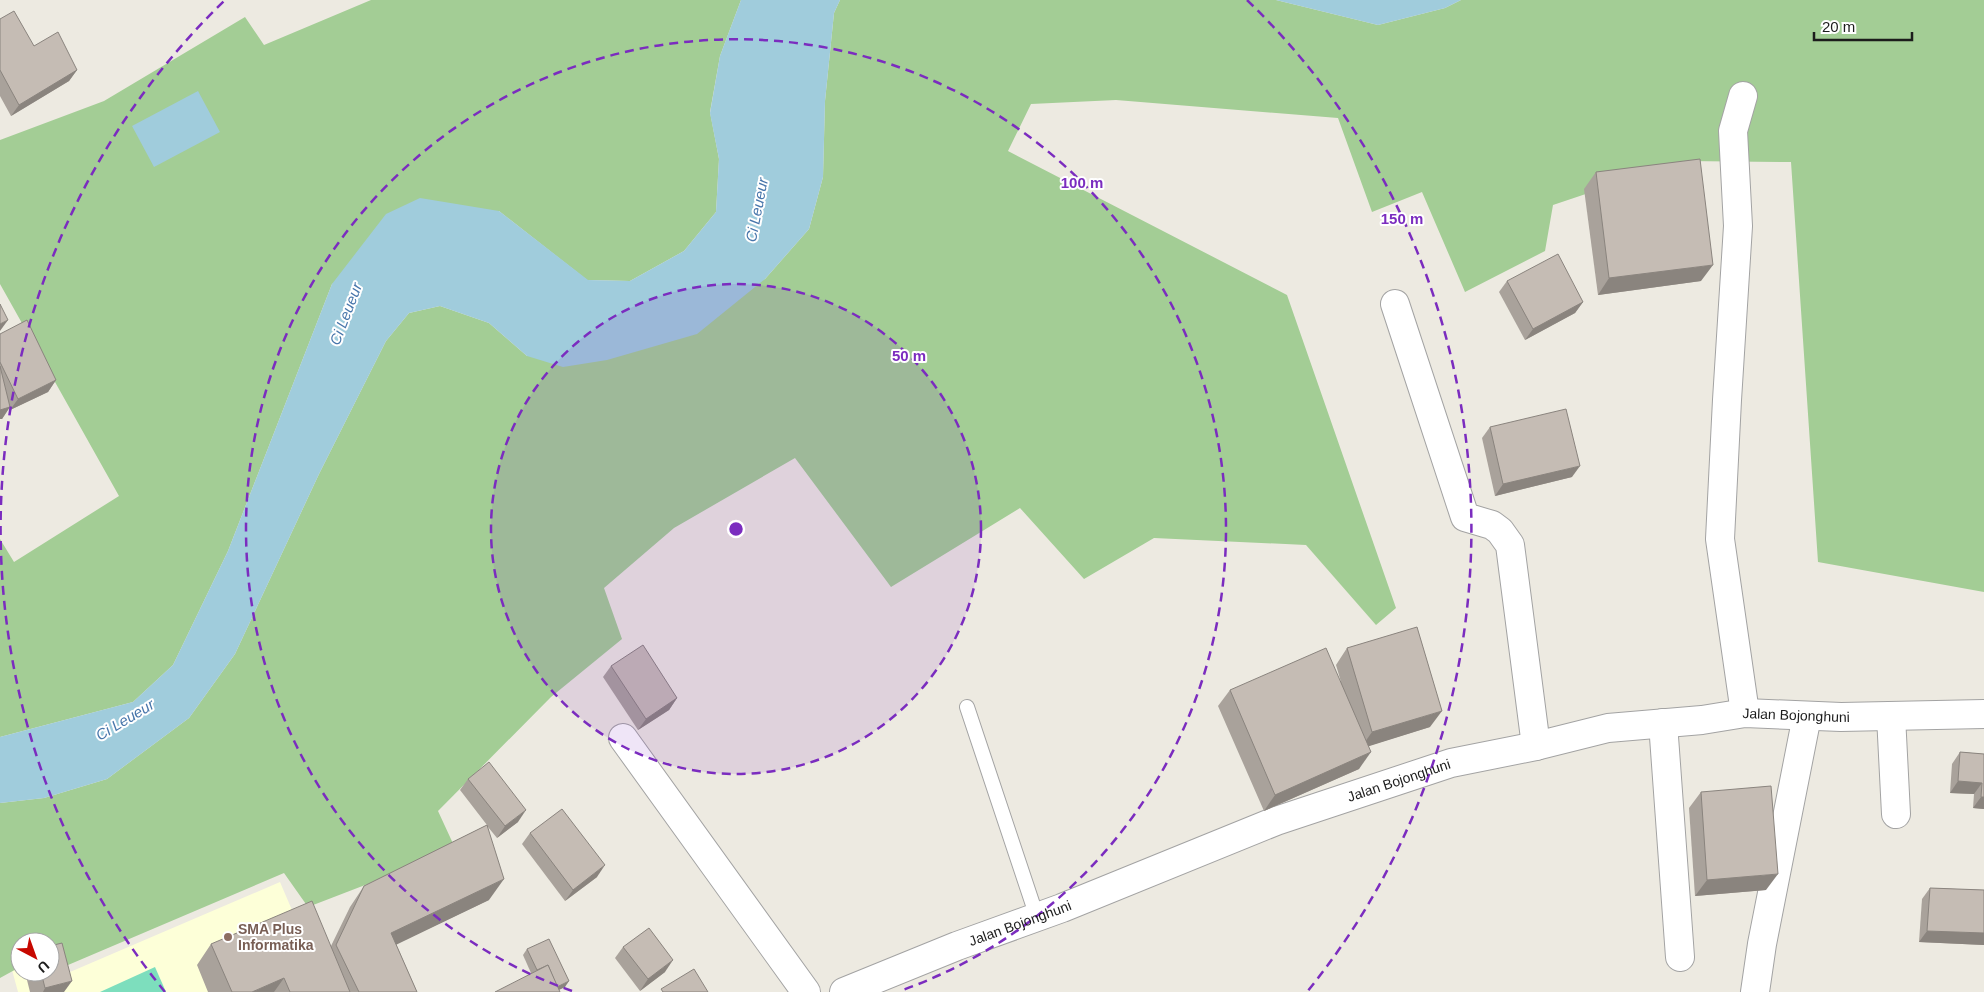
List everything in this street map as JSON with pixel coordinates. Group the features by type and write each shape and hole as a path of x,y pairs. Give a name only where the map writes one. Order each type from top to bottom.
{"street":[{"path":"1743,96 1733,131 1738,226 1726,400 1720,539 1745,713"},
{"path":"1395,304 1465,517 1492,525 1500,531 1510,545 1536,746"},
{"name":"Jalan Bojonghuni","path":"844,992 957,946 1191,857 1276,821 1451,763 1536,746 1608,728 1702,720 1745,713 1807,716 1984,714"},
{"path":"1755,992 1764,935 1807,716"},
{"path":"1891,716 1896,814"},
{"path":"1663,723 1680,956"},
{"path":"623,738 806,992"}],"lane":[{"path":"967,707 1037,917"}],"shaded area":[{"name":"SMA Plus Informatika","path":"280,882 327,992 18,992 15,982 60,982 60,974 63,975"}],"green space":[{"path":"371,0 741,0 720,56 710,112 719,159 716,212 684,251 630,281 587,280 499,211 332,284 228,551 173,665 133,702 0,737 0,539 14,562 119,496 0,284 0,140 104,101 245,17 264,45"},
{"path":"840,0 1276,0 1378,25 1445,8 1461,0 1984,0 1984,592 1818,562 1791,162 1684,161 1553,205 1545,251 1465,292 1422,192 1372,212 1338,118 1116,100 1031,104 1008,151 1287,295 1396,608 1376,625 1306,545 1154,538 1084,579 1020,508 891,587 795,458 674,528 604,588 622,639 551,697 438,811 456,850 308,907 284,873 61,968 60,932 10,932 10,972 0,978 0,803 44,798 107,779 189,718 235,654 319,474 386,341 409,313 440,306 489,323 527,356 765,279 809,229 823,177 825,101 834,13"},
{"path":"155,967 166,992 100,992"}],"water":[{"name":"Ci Leueur","path":"741,0 840,0 834,13 825,101 823,177 809,229 765,279 697,334 607,360 563,367 527,356 489,323 440,306 409,313 386,341 319,474 235,654 189,718 107,779 44,798 0,803 0,737 133,702 173,665 228,551 332,284 386,214 420,198 499,211 588,280 630,281 684,251 716,212 719,159 710,113 720,56"},
{"path":"1276,0 1461,0 1445,8 1378,25"},
{"path":"198,91 220,132 154,167 132,126"}],"building":[{"path":"14,11 34,46 58,32 77,70 19,105 0,70 0,19"},
{"path":"1700,159 1713,265 1609,278 1596,172"},
{"path":"1558,254 1583,302 1533,329 1507,281"},
{"path":"0,304 8,320 0,324"},
{"path":"27,320 56,380 18,399 0,362 0,334"},
{"path":"0,366 10,407 0,410"},
{"path":"1566,409 1580,466 1503,484 1490,427"},
{"path":"1417,627 1442,711 1372,732 1347,648"},
{"path":"643,645 677,698 646,719 611,666"},
{"path":"1326,648 1371,752 1275,795 1230,690"},
{"path":"1960,752 1984,754 1984,797 1981,797 1982,783 1958,781"},
{"path":"489,762 526,810 505,826 468,779"},
{"path":"1771,786 1778,874 1707,880 1701,792"},
{"path":"562,809 605,865 573,890 530,833"},
{"path":"487,825 504,879 391,933 417,992 359,992 336,945 364,886"},
{"path":"1930,888 1984,890 1984,933 1927,931"},
{"path":"312,901 350,992 290,992 284,978 252,992 232,992 211,944"},
{"path":"649,928 673,960 648,979 623,947"},
{"path":"549,939 569,981 557,987 548,965 537,970 527,949"},
{"path":"62,943 72,981 45,988 44,982 60,982 60,944"},
{"path":"548,965 560,992 495,992"},
{"path":"694,969 708,992 663,992 661,989"}],"place":[{"name":"SMA Plus Informatika","path":"228,937"}]}
